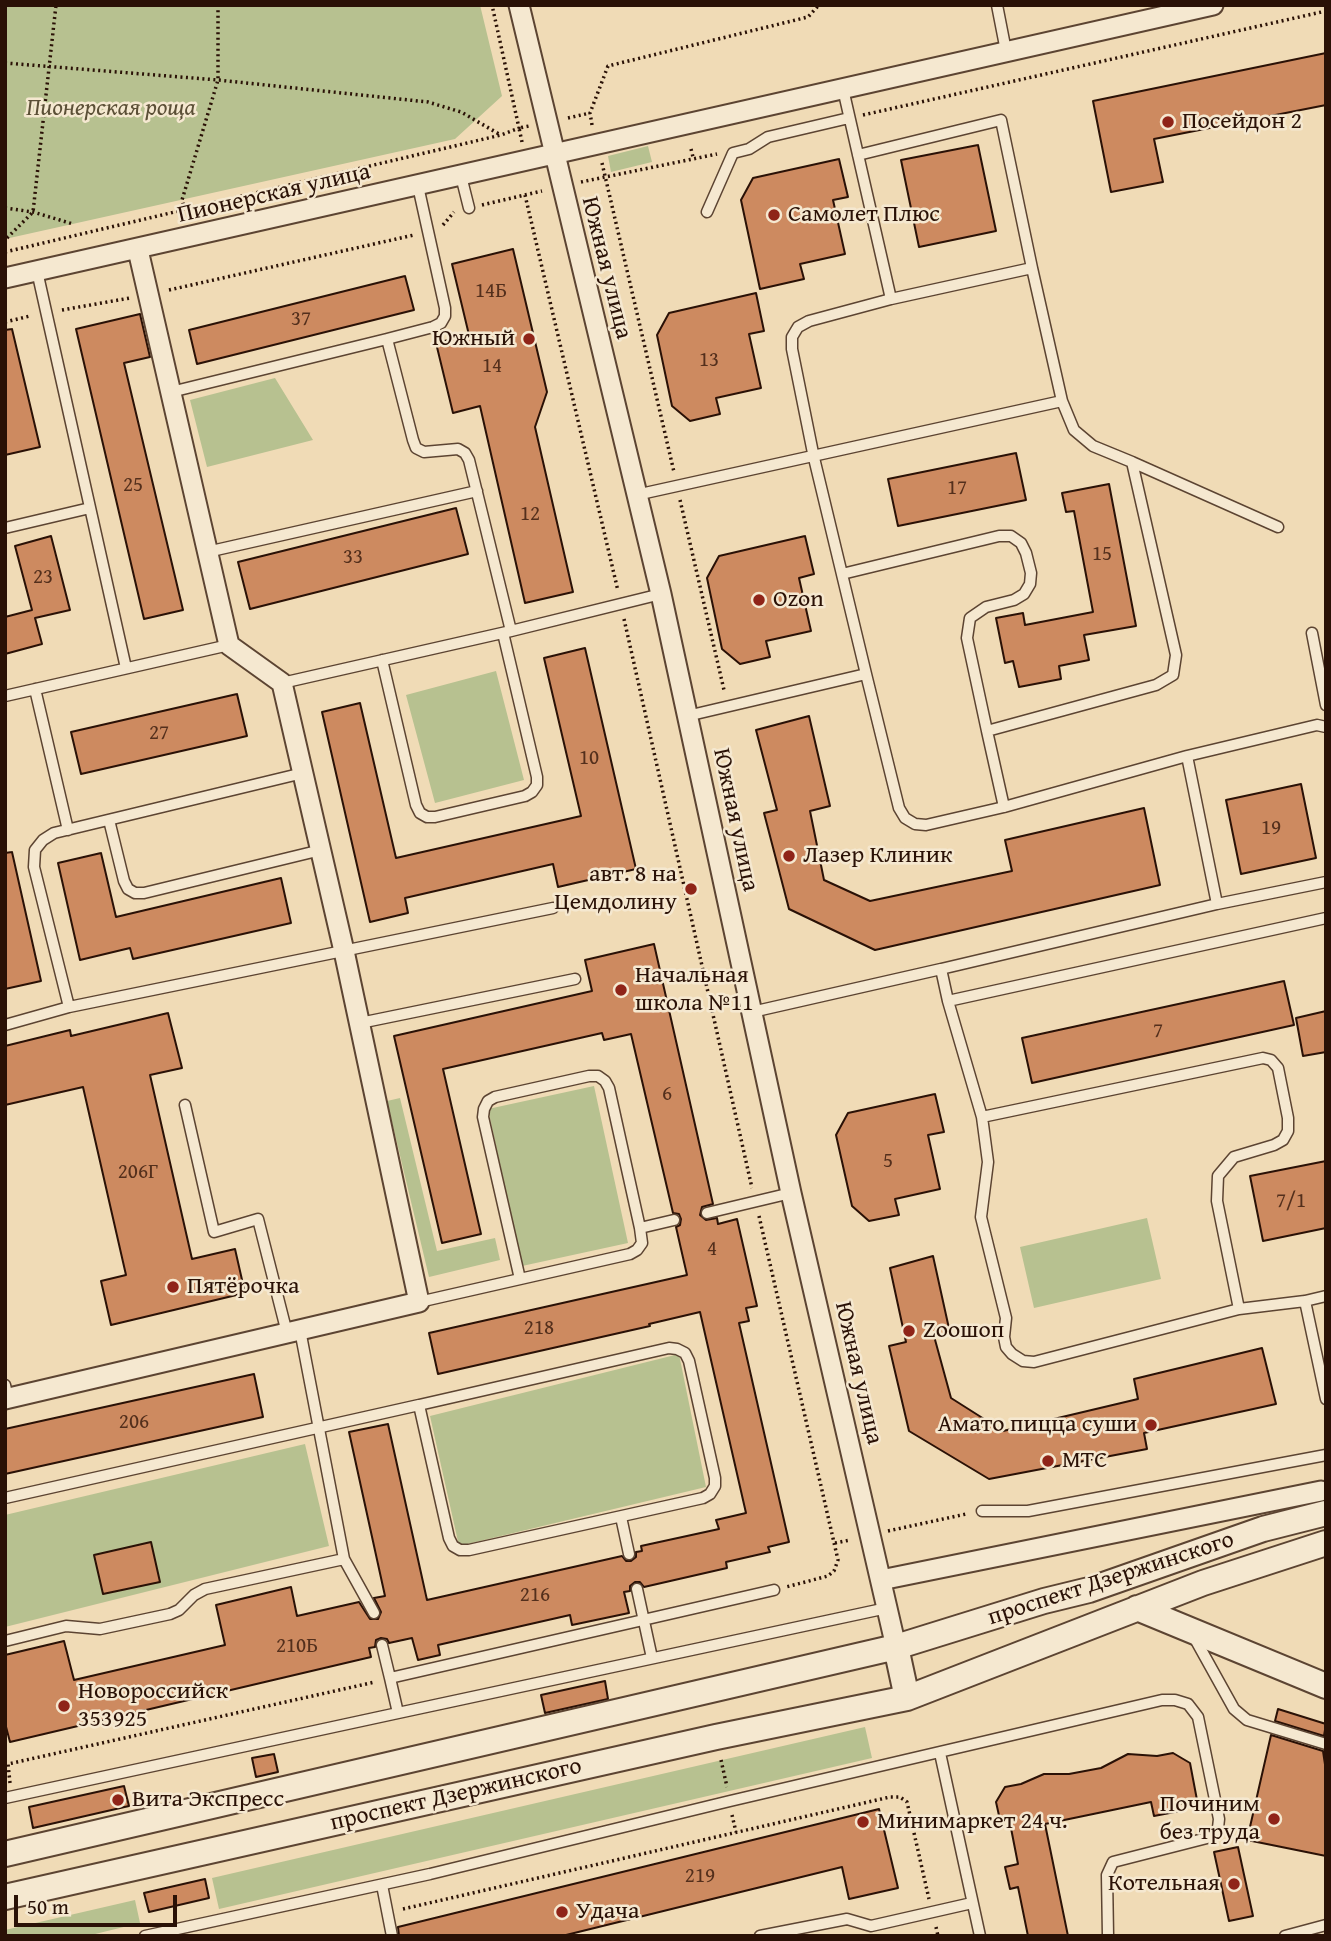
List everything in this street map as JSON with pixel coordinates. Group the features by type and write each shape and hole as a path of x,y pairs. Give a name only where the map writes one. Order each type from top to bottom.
{"street":[{"name":"Южная улица","path":"519,5 661,594 791,1194 896,1647"},
{"name":"Пионерская улица","path":"5,278 843,89 1160,11 1213,5"},
{"path":"6,1394 294,1332 419,1302 360,1023 282,682 229,645 138,250"},
{"path":"881,1580 1323,1502"},
{"name":"проспект Дзержинского","path":"6,1850 896,1647 1044,1601 1089,1590 1263,1529 1323,1502"},
{"name":"проспект Дзержинского","path":"5,1898 716,1737 907,1698 1174,1594 1326,1543"},
{"path":"1174,1594 1170,1601 1171,1609 1188,1628"},
{"path":"1137,1608 1326,1686"},
{"path":"896,1647 907,1698"}],"lane":[{"path":"997,5 1006,51"},
{"path":"843,89 891,299"},
{"path":"707,212 733,153 749,149 768,137 849,118"},
{"path":"858,155 1001,120 1062,401 1074,430 1093,446 1278,527"},
{"path":"461,176 469,208"},
{"path":"171,392 387,339 440,323 445,316 445,307 418,186"},
{"path":"1032,268 891,299 809,321 798,327 792,337 792,349 814,458 899,808 905,818 915,824 926,825 1004,807 1187,756 1317,725 1326,727"},
{"path":"37,271 126,668"},
{"path":"382,660 419,813 435,817 525,796 532,792 537,785 537,777 477,491 465,453 449,448 424,452 416,448 387,339"},
{"path":"635,495 814,458 1062,401"},
{"path":"987,731 1156,685 1173,675 1176,654 1132,462"},
{"path":"208,552 477,491"},
{"path":"5,528 90,508"},
{"path":"842,574 999,536 1011,536 1021,543 1027,553 1030,584 1024,594 1014,600 986,607 970,618 967,638 1004,807"},
{"path":"282,682 507,632 661,594"},
{"path":"1312,633 1326,705"},
{"path":"5,696 229,645"},
{"path":"687,716 866,674"},
{"path":"35,689 68,830"},
{"path":"1187,756 1217,904"},
{"path":"69,1007 34,867 35,850 43,840 54,833 303,773"},
{"path":"109,820 124,881 128,889 135,893 321,850"},
{"path":"752,1012 1217,904 1326,882"},
{"path":"5,1025 69,1007 553,908"},
{"path":"948,1001 1326,918"},
{"path":"941,969 982,1117 988,1162 981,1217 1006,1318 1006,1347 1012,1354 1023,1361 1034,1362 1239,1309 1326,1296"},
{"path":"360,1023 575,979"},
{"path":"982,1117 1263,1058 1271,1060 1278,1068 1288,1131 1283,1140 1275,1145 1234,1157 1218,1176 1217,1201 1239,1309"},
{"path":"419,1302 630,1254 637,1250 642,1243 640,1228 609,1088 598,1076 495,1097 488,1101 484,1109 483,1117 520,1279"},
{"path":"185,1105 214,1232 258,1219 294,1332 319,1428 344,1559 374,1613"},
{"path":"707,1213 791,1194"},
{"path":"640,1228 674,1220"},
{"path":"1305,1301 1326,1399"},
{"path":"5,1498 669,1348 685,1353 689,1361 715,1486 710,1494 703,1497 460,1550 453,1546 449,1538 419,1405"},
{"path":"982,1511 1028,1511 1326,1455"},
{"path":"621,1517 629,1554"},
{"path":"5,1641 66,1626 100,1629 170,1614 205,1589 344,1559"},
{"path":"637,1589 652,1658"},
{"path":"390,1678 774,1590"},
{"path":"5,1798 887,1608"},
{"path":"1188,1628 1234,1709 1247,1720 1326,1744"},
{"path":"382,1645 398,1713"},
{"path":"145,1936 382,1885 1162,1700 1188,1704 1198,1717 1219,1828 1214,1835 1207,1838 1114,1861 1107,1875 1108,1936"},
{"path":"940,1753 980,1936"},
{"path":"382,1885 392,1936"},
{"path":"760,1936 847,1919 871,1926 972,1903"},
{"path":"1284,1936 1326,1925"}],"path":[{"path":"7,238 33,212 57,5"},
{"path":"185,210 182,200 218,80 218,5"},
{"path":"5,252 501,135 520,128 492,5"},
{"path":"590,113 608,66 808,18 819,5"},
{"path":"849,118 1326,11"},
{"path":"5,63 218,80 428,102 461,112 501,135"},
{"path":"691,149 694,158"},
{"path":"5,322 148,294 439,230 455,211 694,158 733,153"},
{"path":"605,177 728,706"},
{"path":"525,195 835,1543 838,1560 834,1571 828,1576 774,1590"},
{"path":"5,208 33,212 73,223"},
{"path":"835,1543 982,1511"},
{"path":"5,1785 10,1784 8,1764 390,1678"},
{"path":"387,1913 890,1797 900,1797 907,1802 938,1936"}],"green space":[{"name":"Пионерская роща","path":"5,5 480,5 502,96 455,139 5,239"},
{"path":"648,146 652,162 611,172 608,156"},
{"path":"275,378 313,440 207,467 190,400"},
{"path":"496,671 524,780 435,803 406,695"},
{"path":"594,1086 628,1243 522,1266 488,1109"},
{"path":"400,1098 437,1251 495,1238 500,1260 429,1277 387,1101"},
{"path":"1147,1218 1161,1279 1034,1308 1020,1247"},
{"path":"679,1354 706,1487 459,1546 430,1416"},
{"path":"305,1444 329,1546 5,1627 5,1515"},
{"path":"865,1727 872,1758 219,1909 212,1878"},
{"path":"135,1900 140,1923 87,1936 5,1936 5,1930"}],"building":[{"name":"Посейдон 2","path":"1326,53 1326,105 1154,139 1163,182 1111,192 1093,101"},
{"path":"978,145 996,231 919,247 901,160"},
{"path":"839,159 848,197 833,200 845,254 800,264 804,279 760,289 741,200 753,178"},
{"path":"513,249 547,392 535,427 573,592 525,603 480,406 453,413 436,343 469,335 452,264"},
{"path":"405,276 414,310 197,364 189,330"},
{"path":"756,293 764,331 749,334 761,388 716,398 720,414 690,421 672,406 657,335 669,313"},
{"path":"140,314 150,357 124,363 183,610 144,619 76,329"},
{"path":"12,329 40,447 5,455 5,330"},
{"path":"1016,453 1026,500 898,526 888,479"},
{"path":"1109,484 1136,626 1084,635 1089,660 1059,666 1061,679 1019,687 1013,661 1005,663 996,618 1023,613 1025,625 1093,612 1074,511 1066,512 1062,493"},
{"path":"456,508 468,554 250,609 238,562"},
{"path":"51,536 70,610 35,618 42,644 5,654 5,617 32,610 15,546"},
{"path":"805,536 814,574 799,578 811,631 766,641 770,657 740,664 722,649 707,578 719,556"},
{"path":"585,648 636,869 558,887 553,864 405,898 408,913 370,922 322,712 360,703 396,858 581,816 544,658"},
{"path":"237,694 247,736 81,774 71,732"},
{"path":"809,716 830,806 810,811 824,880 870,901 1012,871 1005,840 1144,808 1160,885 875,950 789,909 764,813 777,810 756,730"},
{"path":"1301,784 1316,858 1241,874 1226,800"},
{"path":"12,852 41,981 5,989 5,853"},
{"path":"101,853 116,917 281,878 291,923 133,959 130,948 80,960 58,863"},
{"path":"654,944 713,1204 702,1207 700,1215 706,1220 717,1218 718,1224 737,1219 757,1306 746,1308 749,1321 739,1323 789,1542 768,1547 770,1552 726,1562 727,1568 644,1587 640,1582 635,1582 630,1586 630,1591 624,1592 629,1613 572,1625 570,1615 438,1645 440,1655 418,1660 412,1638 389,1643 387,1639 381,1638 376,1640 375,1647 369,1648 371,1657 10,1742 5,1723 5,1655 64,1641 74,1680 225,1645 216,1605 291,1587 297,1616 359,1602 370,1619 378,1619 381,1612 374,1598 385,1596 349,1432 388,1424 427,1600 622,1556 626,1561 631,1561 636,1557 636,1552 642,1551 641,1546 719,1529 716,1520 746,1513 700,1312 649,1324 650,1326 438,1374 429,1333 687,1275 676,1227 680,1225 681,1219 679,1214 673,1213 631,1034 604,1040 602,1033 443,1069 481,1234 442,1243 394,1036 592,991 585,960"},
{"path":"1284,981 1294,1025 1032,1083 1022,1038"},
{"path":"1326,1011 1326,1052 1303,1056 1296,1018"},
{"path":"168,1013 182,1068 150,1075 192,1259 235,1249 245,1293 111,1325 101,1281 126,1275 83,1087 5,1105 5,1046 70,1030 71,1036"},
{"path":"935,1094 944,1132 928,1135 940,1189 895,1199 899,1215 869,1221 852,1206 836,1135 848,1113"},
{"path":"1326,1161 1326,1228 1263,1241 1250,1176"},
{"path":"933,1256 950,1333 934,1336 951,1398 1003,1431 1138,1399 1134,1379 1262,1348 1276,1404 1144,1433 1147,1449 989,1479 909,1431 889,1346 906,1342 890,1268"},
{"path":"254,1374 263,1417 5,1474 5,1429"},
{"path":"151,1542 160,1582 103,1594 94,1555"},
{"path":"605,1681 608,1699 545,1713 541,1695"},
{"path":"1278,1709 1326,1724 1324,1736 1275,1721"},
{"path":"1271,1735 1323,1751 1326,1771 1326,1856 1247,1840"},
{"path":"1173,1753 1190,1763 1197,1800 1179,1804 1180,1811 1154,1816 1151,1802 1045,1824 1068,1936 1028,1936 1018,1887 1010,1889 1005,1867 1018,1864 1009,1818 1000,1820 996,1802 1005,1787 1021,1784 1044,1774 1069,1774 1101,1768 1128,1754 1157,1756"},
{"path":"274,1754 278,1772 256,1777 252,1758"},
{"path":"124,1786 129,1806 33,1828 29,1807"},
{"path":"879,1809 898,1888 849,1899 842,1867 562,1936 399,1936 398,1927"},
{"name":"Котельная","path":"1238,1847 1253,1916 1229,1921 1214,1852"},
{"path":"205,1879 209,1898 149,1912 144,1893"}],"place":[{"name":"Посейдон 2","path":"1168,122"},
{"name":"Самолет Плюс","path":"774,215"},
{"name":"Южный","path":"529,339"},
{"name":"Ozon","path":"759,600"},
{"name":"Лазер Клиник","path":"789,856"},
{"name":"авт. 8 на Цемдолину","path":"691,889"},
{"name":"Начальная школа №11","path":"621,990"},
{"name":"Пятёрочка","path":"173,1287"},
{"name":"Zooшоп","path":"909,1331"},
{"name":"Амато пицца суши","path":"1151,1425"},
{"name":"МТС","path":"1048,1461"},
{"name":"Новороссийск 353925","path":"64,1706"},
{"name":"Вита Экспресс","path":"118,1800"},
{"name":"Починим без труда","path":"1274,1819"},
{"name":"Минимаркет 24 ч.","path":"863,1822"},
{"name":"Котельная","path":"1234,1884"},
{"name":"Удача","path":"562,1912"}]}
